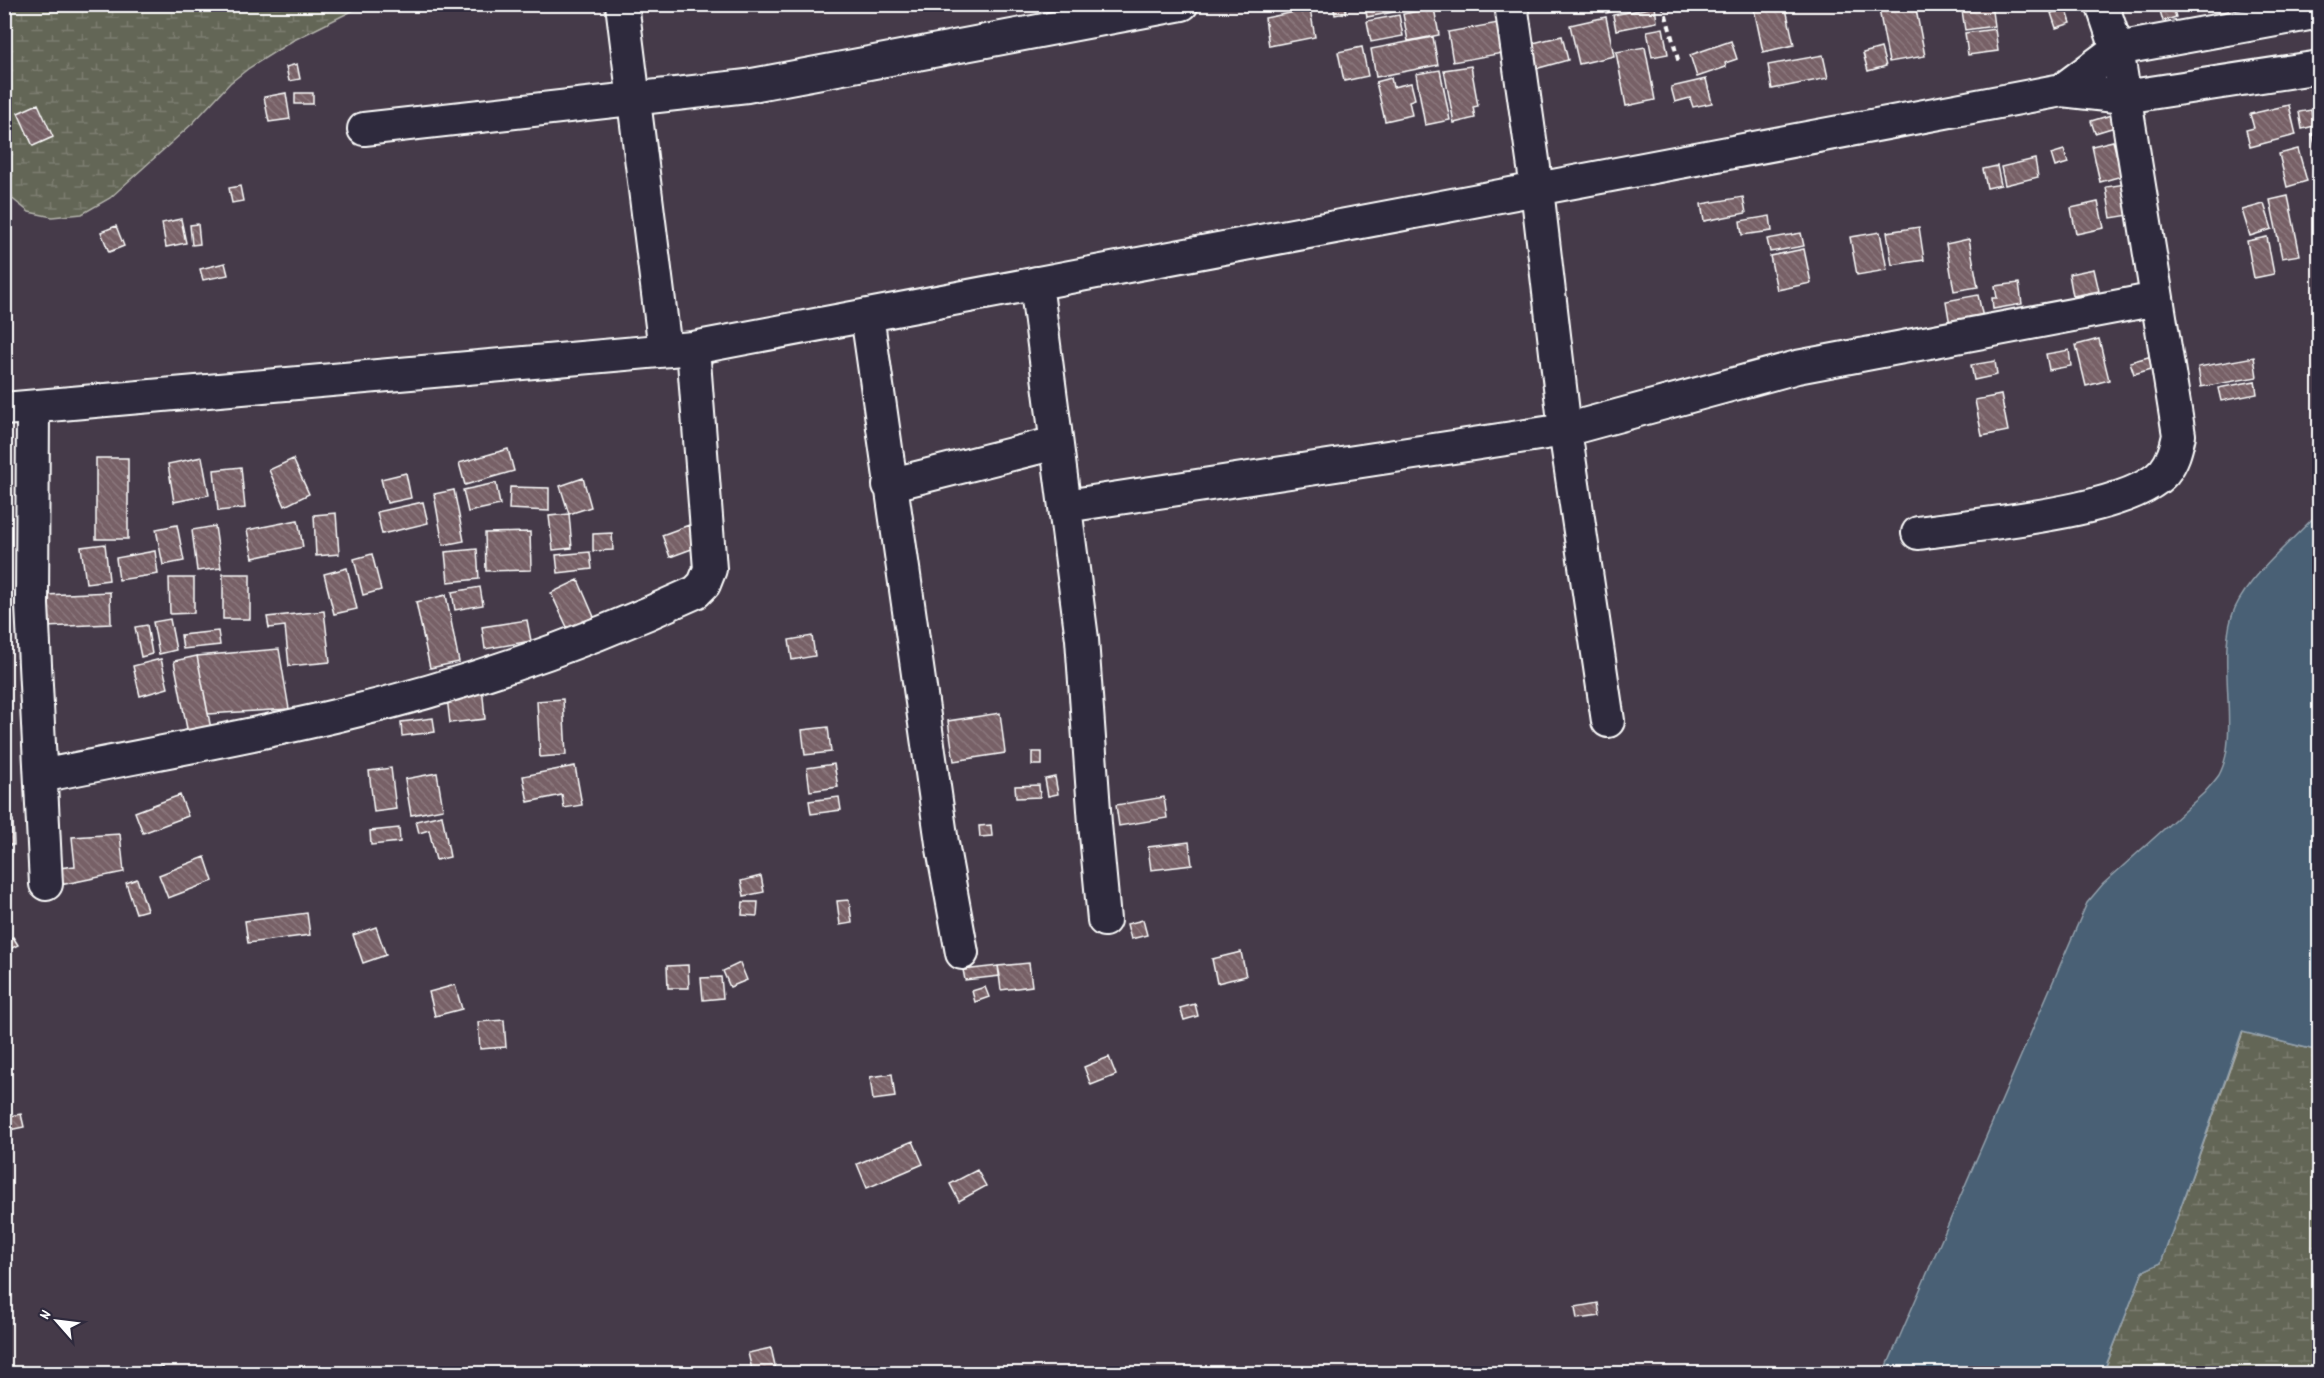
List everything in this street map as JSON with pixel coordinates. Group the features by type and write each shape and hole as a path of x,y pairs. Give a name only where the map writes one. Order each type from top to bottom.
{"street":[{"path":"41,776 337,716 434,690 619,627 696,592 704,584 710,569 679,349 635,100 622,4"},
{"path":"364,129 747,86 1182,4"},
{"path":"1511,4 1537,189 1565,430 1608,720"},
{"path":"1918,533 2096,506 2141,490 2163,473 2174,457 2179,435 2117,49 2102,4"},
{"path":"2062,90 2117,49 2319,12"},
{"path":"46,884 41,776 18,605 19,408 679,349 2062,90 2124,97 2319,67"},
{"path":"1036,283 1082,639 1104,920"},
{"path":"1066,506 1565,430 1797,367 2157,300"},
{"path":"867,315 889,485 942,843 962,953"},
{"path":"889,485 1056,443"}],"path":[{"path":"1663,4 1679,63"}],"green space":[{"path":"4,5 364,5 292,41 249,68 230,83 193,123 110,198 82,214 52,217 29,212 5,193"},
{"path":"2243,1032 2319,1051 2319,1373 2103,1374 2143,1271 2161,1263"}],"water":[{"path":"2319,512 2319,1051 2242,1032 2161,1263 2143,1271 2103,1373 1884,1373 2087,903 2103,884 2204,793 2219,775 2225,758 2228,738 2227,648 2229,627 2235,608 2262,570"}],"building":[{"path":"1333,4 1345,4 1346,13 1335,15"},
{"path":"1365,4 1397,4 1399,11 1367,17"},
{"path":"1604,4 1641,4 1606,13"},
{"path":"1753,4 1785,4 1794,45 1763,52"},
{"path":"1878,4 1915,4 1925,56 1889,62"},
{"path":"1961,4 1991,4 1994,26 1965,30"},
{"path":"2158,4 2172,4 2176,17 2163,21"},
{"path":"1655,7 1657,22 1616,30 1613,15"},
{"path":"1434,8 1439,35 1408,41 1403,14"},
{"path":"2066,8 2071,23 2056,28 2051,13"},
{"path":"1310,9 1315,37 1269,46 1265,18"},
{"path":"1399,15 1403,36 1371,42 1367,21"},
{"path":"1606,17 1614,56 1579,64 1570,25"},
{"path":"1498,23 1503,53 1453,62 1448,32"},
{"path":"1663,28 1668,54 1652,57 1647,31"},
{"path":"1995,29 1998,51 1968,55 1965,33"},
{"path":"1562,36 1568,60 1535,69 1525,45"},
{"path":"1433,37 1438,65 1376,77 1371,49"},
{"path":"1731,41 1737,59 1725,63 1726,67 1697,77 1690,55"},
{"path":"1362,47 1368,76 1344,81 1338,52"},
{"path":"1645,47 1655,100 1626,106 1616,52"},
{"path":"1881,48 1886,66 1868,71 1863,53"},
{"path":"1823,55 1828,78 1772,89 1768,65"},
{"path":"297,64 300,79 289,81 286,67"},
{"path":"1471,66 1478,106 1473,107 1475,118 1454,123 1444,70"},
{"path":"1440,70 1450,120 1425,125 1416,74"},
{"path":"1391,78 1393,87 1411,83 1415,99 1409,101 1412,115 1385,121 1376,82"},
{"path":"1706,79 1712,103 1693,107 1690,98 1675,102 1671,87"},
{"path":"286,93 290,119 269,122 264,97"},
{"path":"295,93 313,93 313,104 295,104"},
{"path":"38,104 53,137 33,146 18,113"},
{"path":"2289,105 2296,135 2250,147 2246,130 2254,128 2250,114"},
{"path":"2311,110 2314,126 2302,129 2299,112"},
{"path":"2111,115 2115,127 2095,133 2091,121"},
{"path":"2320,131 2320,161 2312,134"},
{"path":"2113,141 2122,176 2100,182 2092,146"},
{"path":"2298,149 2307,181 2287,187 2279,154"},
{"path":"2064,150 2068,163 2055,167 2051,154"},
{"path":"2035,159 2038,177 2005,185 2001,167"},
{"path":"1997,166 2001,185 1987,188 1983,169"},
{"path":"2131,183 2136,214 2111,218 2106,187"},
{"path":"240,186 243,201 232,203 229,188"},
{"path":"2288,196 2300,255 2282,258 2270,200"},
{"path":"1743,197 1746,213 1704,221 1701,204"},
{"path":"2098,202 2104,228 2076,234 2071,208"},
{"path":"2264,204 2272,229 2250,236 2242,210"},
{"path":"1770,216 1772,231 1742,235 1740,221"},
{"path":"181,219 186,243 166,247 162,223"},
{"path":"198,224 200,244 192,245 190,225"},
{"path":"116,226 124,246 109,252 101,232"},
{"path":"1919,227 1924,260 1892,265 1887,232"},
{"path":"1880,232 1887,270 1857,275 1850,237"},
{"path":"1801,233 1804,246 1770,252 1767,239"},
{"path":"2267,237 2274,274 2254,278 2247,241"},
{"path":"1969,239 1978,287 1954,291 1946,244"},
{"path":"1804,249 1811,283 1777,290 1770,256"},
{"path":"225,263 228,275 203,280 200,269"},
{"path":"2094,269 2099,291 2073,296 2069,274"},
{"path":"2019,283 2022,304 1993,309 1992,298 1997,298 1995,286"},
{"path":"1978,295 1983,318 1950,325 1946,301"},
{"path":"2099,339 2109,380 2086,386 2076,345"},
{"path":"2069,350 2071,366 2049,370 2046,354"},
{"path":"2152,356 2155,368 2134,374 2130,362"},
{"path":"2254,357 2257,377 2201,387 2198,367"},
{"path":"1995,361 1997,375 1974,380 1971,365"},
{"path":"2255,381 2257,394 2221,401 2218,388"},
{"path":"2001,395 2008,431 1982,436 1975,400"},
{"path":"508,449 514,471 465,485 459,463"},
{"path":"202,457 209,495 174,502 168,464"},
{"path":"96,458 128,458 128,539 96,539"},
{"path":"293,459 309,494 285,506 269,470"},
{"path":"241,467 245,508 218,511 214,470"},
{"path":"406,473 411,498 387,503 381,479"},
{"path":"583,478 591,507 569,514 560,486"},
{"path":"496,483 500,505 468,512 463,490"},
{"path":"510,487 549,488 549,511 509,509"},
{"path":"454,490 464,541 443,545 434,494"},
{"path":"423,502 428,523 382,534 377,512"},
{"path":"336,513 339,554 316,556 314,515"},
{"path":"569,514 572,548 553,550 549,516"},
{"path":"298,520 303,547 253,558 247,530"},
{"path":"177,525 184,561 163,565 156,529"},
{"path":"689,525 697,547 670,557 662,535"},
{"path":"215,526 221,568 197,571 192,530"},
{"path":"530,532 531,570 486,571 485,533"},
{"path":"612,533 613,550 593,551 593,534"},
{"path":"105,544 109,580 86,583 81,547"},
{"path":"477,549 479,579 448,582 445,552"},
{"path":"155,551 158,574 119,580 116,558"},
{"path":"590,552 592,569 558,573 556,555"},
{"path":"372,554 381,590 363,595 354,559"},
{"path":"347,568 357,609 334,614 324,574"},
{"path":"223,574 250,574 250,619 223,619"},
{"path":"169,578 194,578 194,613 170,614"},
{"path":"578,580 594,617 568,629 551,593"},
{"path":"480,587 483,605 455,610 452,592"},
{"path":"110,592 111,624 46,627 45,595"},
{"path":"446,595 459,662 430,668 416,602"},
{"path":"324,611 330,662 289,666 285,626 269,628 267,617"},
{"path":"170,619 176,650 159,654 153,622"},
{"path":"527,620 531,641 485,649 482,627"},
{"path":"147,625 152,654 141,657 135,627"},
{"path":"218,631 220,645 183,649 181,635"},
{"path":"812,636 815,656 792,660 789,640"},
{"path":"279,649 289,709 208,714 197,656"},
{"path":"197,656 211,729 188,734 174,661"},
{"path":"161,659 168,688 140,696 133,666"},
{"path":"482,685 485,719 450,723 446,689"},
{"path":"4,692 7,692 10,726 4,726"},
{"path":"563,699 566,755 540,757 537,701"},
{"path":"1000,713 1005,753 954,761 948,721"},
{"path":"433,718 435,732 402,736 401,722"},
{"path":"828,727 831,752 805,755 802,730"},
{"path":"1032,752 1042,752 1042,765 1032,765"},
{"path":"834,764 838,787 810,791 807,768"},
{"path":"575,766 582,805 564,808 562,795 528,802 523,776"},
{"path":"391,768 396,809 374,812 369,771"},
{"path":"437,773 443,809 411,815 405,779"},
{"path":"1055,777 1058,794 1048,796 1045,779"},
{"path":"1039,785 1040,797 1016,798 1015,786"},
{"path":"180,795 188,816 143,833 135,812"},
{"path":"839,797 841,810 811,814 809,801"},
{"path":"1164,797 1167,818 1119,826 1116,805"},
{"path":"442,815 450,857 436,860 429,830 419,833 416,821"},
{"path":"4,820 13,820 14,845 4,845"},
{"path":"991,825 992,836 980,837 979,826"},
{"path":"399,828 400,842 371,845 370,831"},
{"path":"120,834 124,872 60,885 59,868 75,866 72,837"},
{"path":"1189,842 1192,865 1151,870 1148,847"},
{"path":"205,857 213,881 168,898 159,875"},
{"path":"761,876 764,892 744,896 741,881"},
{"path":"137,879 147,910 136,913 126,883"},
{"path":"849,900 852,923 840,925 837,901"},
{"path":"743,902 758,902 757,916 742,915"},
{"path":"307,913 310,935 248,943 245,921"},
{"path":"1143,920 1147,935 1131,939 1127,924"},
{"path":"376,927 386,955 363,963 353,935"},
{"path":"13,937 18,945 4,952 4,942"},
{"path":"1241,952 1246,976 1217,983 1212,959"},
{"path":"740,963 747,980 730,987 723,971"},
{"path":"1029,963 1032,986 1001,990 998,966"},
{"path":"688,965 689,988 668,988 667,966"},
{"path":"998,966 1000,976 965,980 963,970"},
{"path":"721,977 723,998 703,1000 701,978"},
{"path":"455,985 462,1009 435,1016 429,992"},
{"path":"985,987 989,997 975,1002 972,991"},
{"path":"1195,1004 1198,1016 1184,1020 1180,1008"},
{"path":"504,1020 506,1047 480,1049 478,1022"},
{"path":"1109,1057 1116,1075 1091,1085 1084,1067"},
{"path":"892,1074 895,1097 873,1100 870,1077"},
{"path":"21,1114 24,1127 4,1131 4,1117"},
{"path":"913,1141 923,1164 867,1188 857,1164"},
{"path":"977,1170 986,1186 959,1201 950,1184"},
{"path":"1598,1303 1600,1316 1577,1319 1575,1307"},
{"path":"771,1348 777,1374 753,1374 748,1353"},
{"path":"163,1367 164,1374 137,1374 136,1372"}]}
